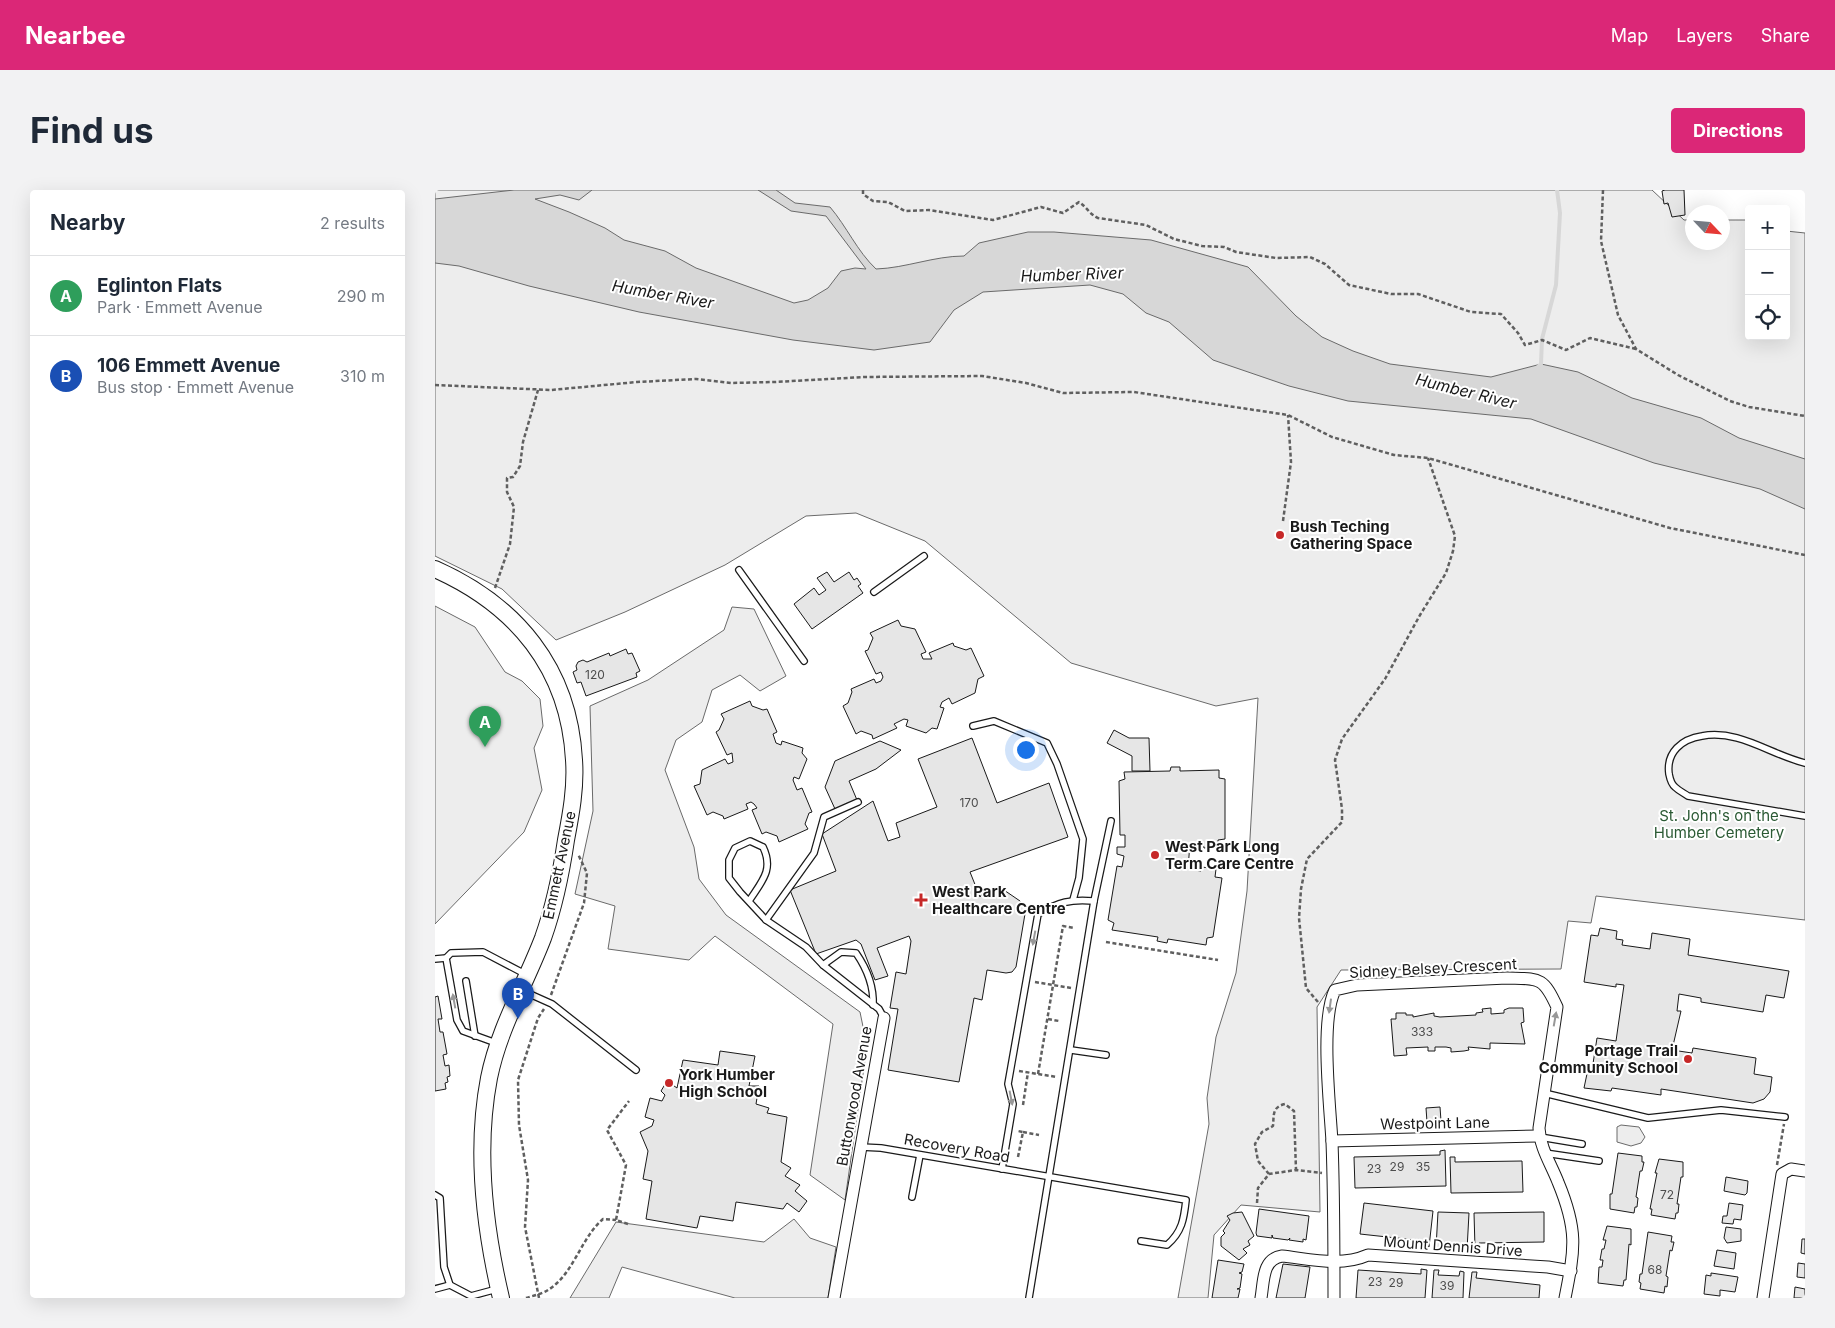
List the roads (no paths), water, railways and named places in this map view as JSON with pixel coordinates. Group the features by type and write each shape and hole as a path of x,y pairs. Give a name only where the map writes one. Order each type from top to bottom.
{"street":[{"name":"Emmett Avenue","path":"435,568 480,591 490,599 519,626 545,661 563,700 570,725 574,759 571,814 555,899 543,939 498,1044 485,1103 481,1150 485,1204 500,1293"},
{"name":"Sidney Belsey Crescent","path":"1334,1298 1333,1174 1328,1053 1329,1014 1331,998 1335,990 1349,986 1531,978 1544,983 1551,990 1557,1007 1539,1136 1566,1203 1574,1235 1571,1271 1565,1298"},
{"name":"Buttonwood Avenue","path":"834,1298 883,1018"},
{"name":"Westpoint Lane","path":"1332,1140 1539,1136"},
{"path":"1763,1298 1782,1174 1791,1169 1805,1171"},
{"name":"Mount Dennis Drive","path":"1261,1298 1266,1266 1275,1257 1282,1256 1334,1262 1357,1260 1368,1255 1548,1267 1571,1271"}],"lane":[{"path":"875,592 925,556"},
{"path":"739,570 804,661"},
{"path":"973,726 994,721 1047,743 1057,764 1083,839 1079,878 1073,900"},
{"path":"1805,763 1749,741 1726,736 1702,736 1680,744 1671,754 1668,767 1670,779 1674,787 1688,796 1805,816"},
{"path":"766,920 814,854 824,817 858,802"},
{"path":"1029,1298 1095,901 1111,821"},
{"name":"Buttonwood Avenue","path":"749,900 768,871 769,858 763,847 750,841 735,848 729,860 729,878 766,920 806,947 823,965 873,1004 883,1018"},
{"path":"1002,1169 1013,1104 1008,1084 1038,914 1058,902 1073,900 1095,901"},
{"path":"435,959 446,958 451,953 483,952 635,1070"},
{"path":"823,965 841,952 856,952 867,969 874,992 873,1004"},
{"path":"446,958 457,1020 463,1031 498,1044"},
{"path":"466,981 475,1036"},
{"path":"1071,1050 1106,1056"},
{"path":"1544,1093 1648,1118 1721,1110 1785,1117"},
{"path":"1539,1136 1582,1144"},
{"name":"Recovery Road","path":"861,1147 876,1147 920,1154 1186,1200 1184,1220 1178,1236 1167,1245 1141,1241"},
{"path":"1545,1153 1599,1161"},
{"path":"912,1197 920,1154"},
{"path":"435,1195 440,1198 438,1219 444,1267 450,1285"},
{"path":"435,1289 450,1285 471,1296 500,1293"}],"water":[{"name":"Humber River","path":"514,190 592,190 579,200 560,195 535,199 605,228 624,240 665,251 696,268 794,303 808,300 828,288 841,271 855,268 866,269 826,216 791,211 758,190 776,190 795,203 830,207 863,255 876,269 964,256 979,243 1028,232 1054,232 1151,240 1248,267 1296,316 1322,337 1353,351 1390,364 1491,377 1541,364 1578,372 1632,398 1701,418 1739,438 1805,459 1805,509 1760,489 1654,463 1531,419 1348,401 1289,386 1213,360 1169,322 1146,313 1123,294 1090,285 983,292 954,310 930,342 874,350 793,340 639,312 529,286 459,266 435,263 435,199"}],"waterway":[{"path":"1538,367 1541,364 1542,339 1556,285 1560,213 1557,190"}],"place":[{"name":"Bush Teching Gathering Space","path":"1280,535"},
{"name":"Eglinton Flats","path":"485,747"},
{"name":"West Park Long Term Care Centre","path":"1155,855"},
{"name":"West Park Healthcare Centre","path":"921,900"},
{"name":"106 Emmett Avenue","path":"518,1019"},
{"name":"Portage Trail Community School","path":"1688,1059"},
{"name":"York Humber High School","path":"669,1083"}],"park label":[{"name":"St. John's on the Humber Cemetery","path":"1719,824"}]}
